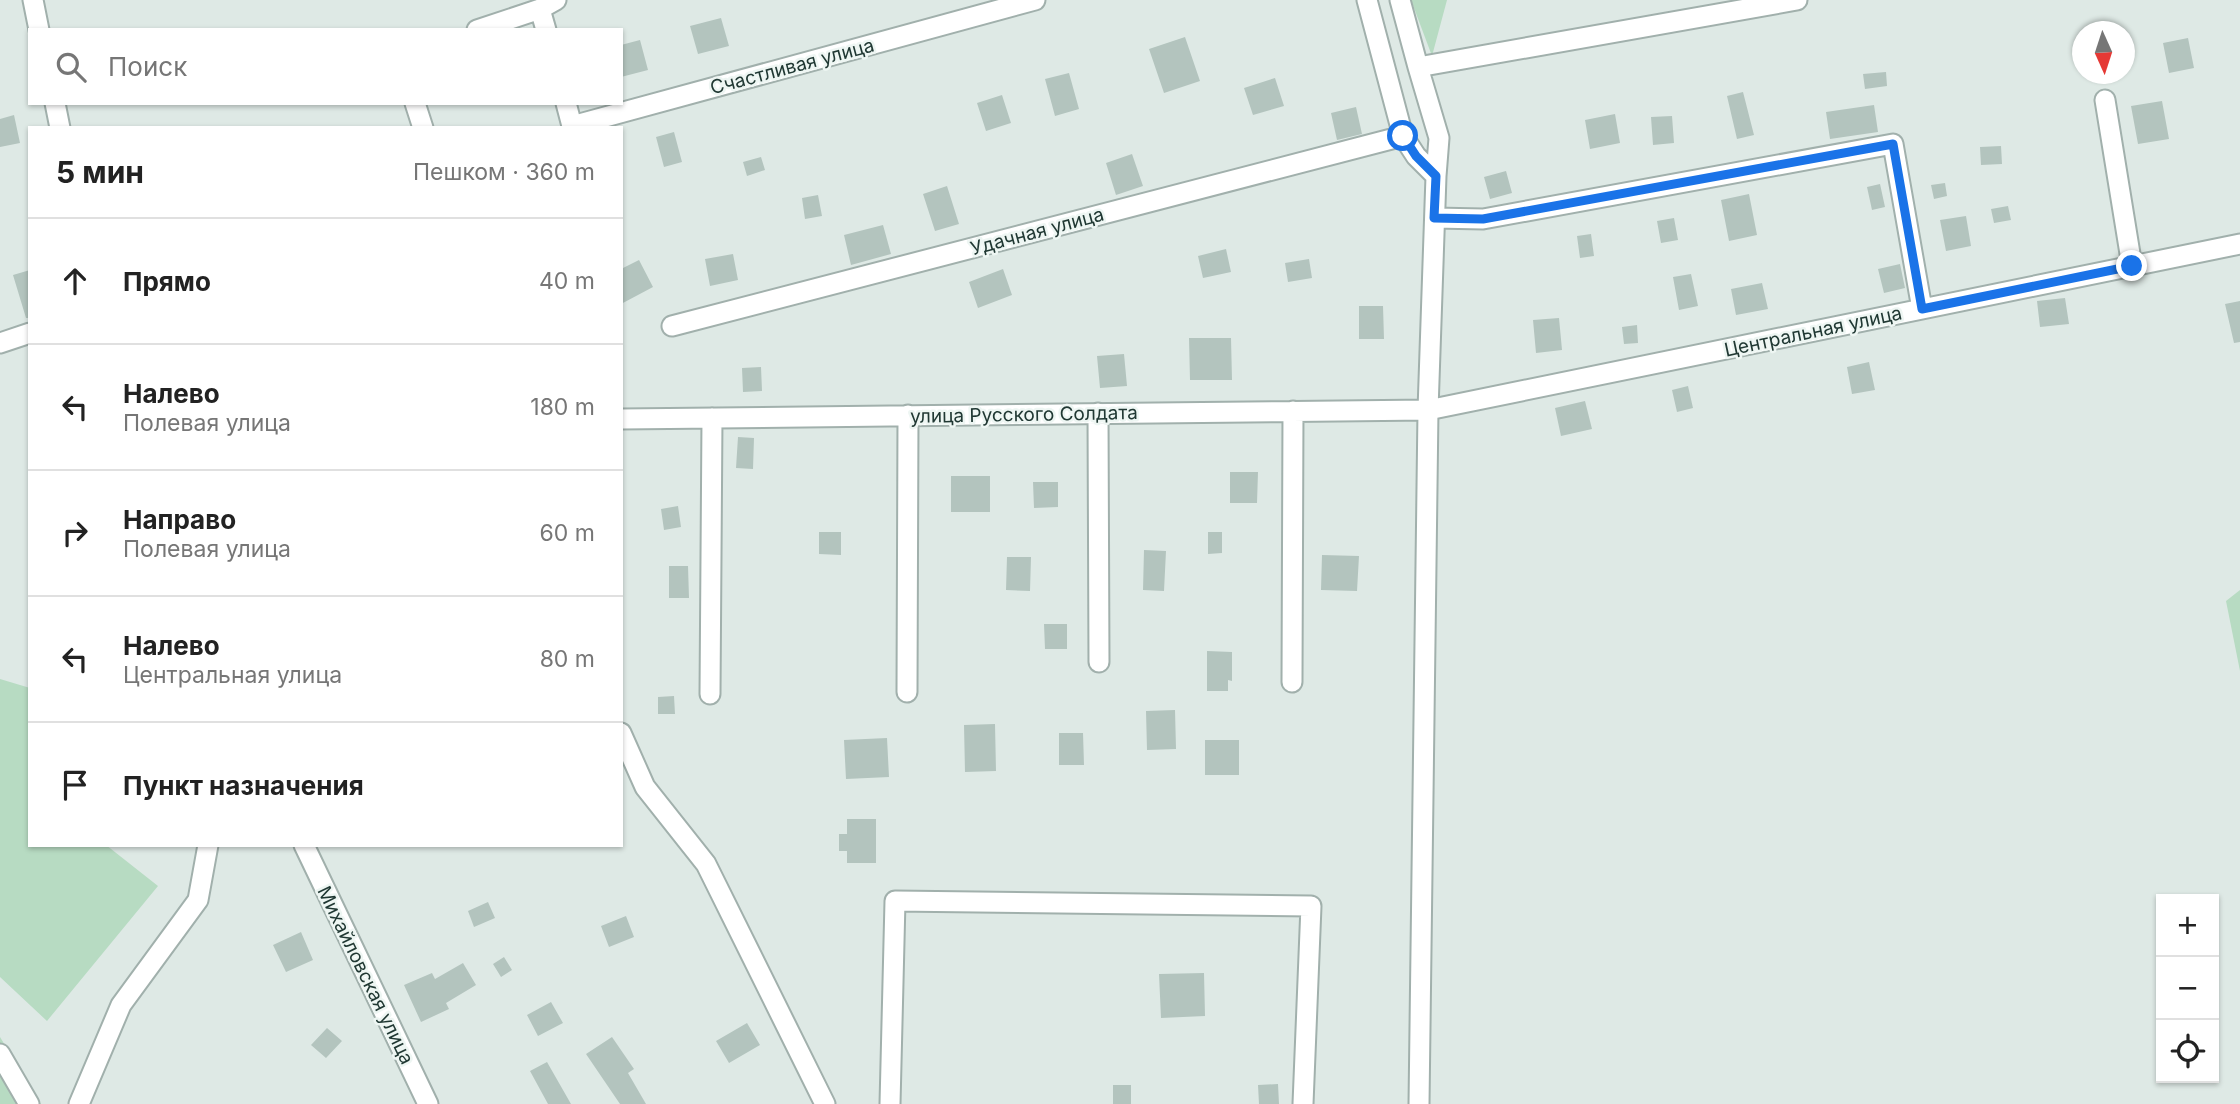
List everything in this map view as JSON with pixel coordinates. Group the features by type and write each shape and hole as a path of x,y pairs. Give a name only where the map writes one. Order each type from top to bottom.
{"street":[{"path":"33,0 39,28"},
{"name":"Счастливая улица","path":"567,105 572,126 1035,0"},
{"path":"1367,0 1403,136 1416,156 1436,176"},
{"path":"1400,0 1439,138 1428,410 1419,1104"},
{"path":"1418,68 1797,0"},
{"path":"483,28 548,5 546,28"},
{"path":"2105,100 2132,266"},
{"path":"55,105 60,126"},
{"path":"416,105 422,126"},
{"name":"Удачная улица","path":"672,326 1403,136"},
{"path":"1434,218 1483,219 1893,144 1922,309"},
{"name":"Центральная улица","path":"1428,410 2240,244"},
{"path":"0,343 28,334"},
{"name":"улица Русского Солдата","path":"623,419 1428,410"},
{"path":"1292,682 1293,411"},
{"path":"1098,414 1099,662"},
{"path":"908,415 908,692"},
{"path":"710,694 712,418"},
{"path":"623,738 645,787 706,864 825,1104"},
{"path":"79,1104 121,1005 198,900 208,847"},
{"name":"Михайловская улица","path":"305,847 428,1104"},
{"path":"890,1104 895,901 1311,906 1303,1104"},
{"path":"0,1054 30,1104"}],"green space":[{"path":"1411,0 1447,0 1432,56"},
{"path":"2240,590 2240,671 2226,601"},
{"path":"0,679 28,687 28,847 109,847 158,886 47,1021 0,977"},
{"path":"0,1037 41,1104 0,1104"}],"building":[{"path":"721,18 729,46 698,54 690,26"},
{"path":"1185,37 1200,81 1164,93 1149,49"},
{"path":"2188,38 2194,68 2169,73 2163,43"},
{"path":"640,40 648,70 623,76 623,44"},
{"path":"1886,72 1887,86 1865,89 1863,74"},
{"path":"1069,73 1079,109 1055,116 1045,79"},
{"path":"1275,78 1284,106 1253,115 1244,88"},
{"path":"1743,92 1754,135 1737,139 1727,96"},
{"path":"1002,95 1011,123 986,131 977,103"},
{"path":"2162,101 2169,139 2138,144 2131,106"},
{"path":"1874,105 1878,132 1830,139 1826,112"},
{"path":"1356,107 1362,134 1337,140 1331,113"},
{"path":"1615,114 1620,143 1590,149 1585,120"},
{"path":"14,115 20,143 0,147 0,119"},
{"path":"1672,116 1674,143 1653,145 1651,117"},
{"path":"674,132 682,162 664,167 656,137"},
{"path":"2001,146 2002,164 1981,165 1980,147"},
{"path":"1132,154 1143,186 1116,195 1106,163"},
{"path":"761,157 765,170 747,176 743,162"},
{"path":"1506,171 1512,193 1490,199 1484,177"},
{"path":"1945,183 1947,196 1934,199 1931,185"},
{"path":"1880,184 1885,207 1872,210 1867,187"},
{"path":"947,186 959,224 935,231 923,194"},
{"path":"1749,194 1757,235 1729,241 1721,200"},
{"path":"818,195 822,216 805,219 802,198"},
{"path":"2008,206 2011,220 1994,223 1991,209"},
{"path":"1966,216 1971,246 1946,251 1940,220"},
{"path":"1674,218 1678,240 1661,243 1657,221"},
{"path":"883,225 891,254 851,265 844,235"},
{"path":"1591,234 1594,256 1580,258 1577,236"},
{"path":"1226,249 1231,272 1203,278 1198,256"},
{"path":"733,254 738,280 710,286 705,259"},
{"path":"1309,259 1312,278 1288,282 1285,263"},
{"path":"639,260 653,287 623,303 623,268"},
{"path":"1900,264 1905,288 1884,293 1878,269"},
{"path":"1003,269 1012,295 978,308 969,282"},
{"path":"28,271 28,318 26,318 13,275"},
{"path":"1691,274 1698,306 1679,310 1673,277"},
{"path":"1762,283 1768,309 1736,315 1731,289"},
{"path":"2065,298 2069,324 2040,327 2037,301"},
{"path":"2240,301 2240,342 2234,343 2225,304"},
{"path":"1359,306 1383,306 1384,339 1359,339"},
{"path":"1559,318 1562,350 1536,353 1533,320"},
{"path":"1637,325 1638,343 1624,344 1622,327"},
{"path":"1189,338 1231,338 1232,380 1190,380"},
{"path":"1124,354 1127,386 1100,388 1097,356"},
{"path":"1869,362 1875,390 1852,394 1847,367"},
{"path":"761,367 762,391 743,392 742,368"},
{"path":"1688,386 1693,408 1677,412 1672,390"},
{"path":"1585,401 1592,429 1561,436 1555,408"},
{"path":"738,437 754,438 753,469 736,468"},
{"path":"1230,472 1258,472 1257,503 1230,503"},
{"path":"951,476 990,476 990,512 951,512"},
{"path":"1033,482 1058,482 1058,507 1034,508"},
{"path":"678,506 681,527 664,530 661,509"},
{"path":"819,532 841,532 841,555 819,554"},
{"path":"1208,532 1222,532 1222,553 1208,554"},
{"path":"1144,550 1166,551 1164,591 1143,590"},
{"path":"1322,555 1359,556 1357,591 1321,590"},
{"path":"1007,557 1031,557 1030,591 1006,590"},
{"path":"669,566 688,566 689,598 669,598"},
{"path":"1044,624 1067,624 1067,649 1045,649"},
{"path":"1207,651 1232,652 1232,681 1228,680 1228,691 1207,691"},
{"path":"674,696 675,714 658,714 658,697"},
{"path":"1175,710 1176,749 1147,750 1146,711"},
{"path":"995,724 996,771 965,772 964,725"},
{"path":"1059,733 1083,733 1084,765 1059,765"},
{"path":"887,738 889,777 846,779 844,740"},
{"path":"1205,740 1239,740 1239,775 1205,775"},
{"path":"847,819 876,819 876,863 847,863 847,851 839,851 839,834 847,834"},
{"path":"488,902 495,918 474,927 468,911"},
{"path":"626,916 634,937 609,947 601,926"},
{"path":"301,932 313,960 286,972 273,945"},
{"path":"504,957 512,970 501,977 493,964"},
{"path":"463,963 476,985 446,1003 449,1009 421,1022 404,985 432,973 435,979"},
{"path":"1204,973 1205,1016 1161,1018 1159,974"},
{"path":"551,1002 563,1023 538,1036 527,1015"},
{"path":"747,1023 760,1045 729,1063 716,1041"},
{"path":"327,1028 342,1041 326,1058 311,1045"},
{"path":"612,1037 634,1069 628,1073 646,1104 620,1104 586,1054"},
{"path":"547,1062 571,1104 548,1104 530,1071"},
{"path":"1278,1084 1279,1104 1259,1104 1258,1085"},
{"path":"1113,1085 1131,1085 1131,1104 1113,1104"}],"route":[{"path":"1403,136 1416,156 1436,176 1434,218 1483,219 1893,144 1922,309 2132,266"}]}
